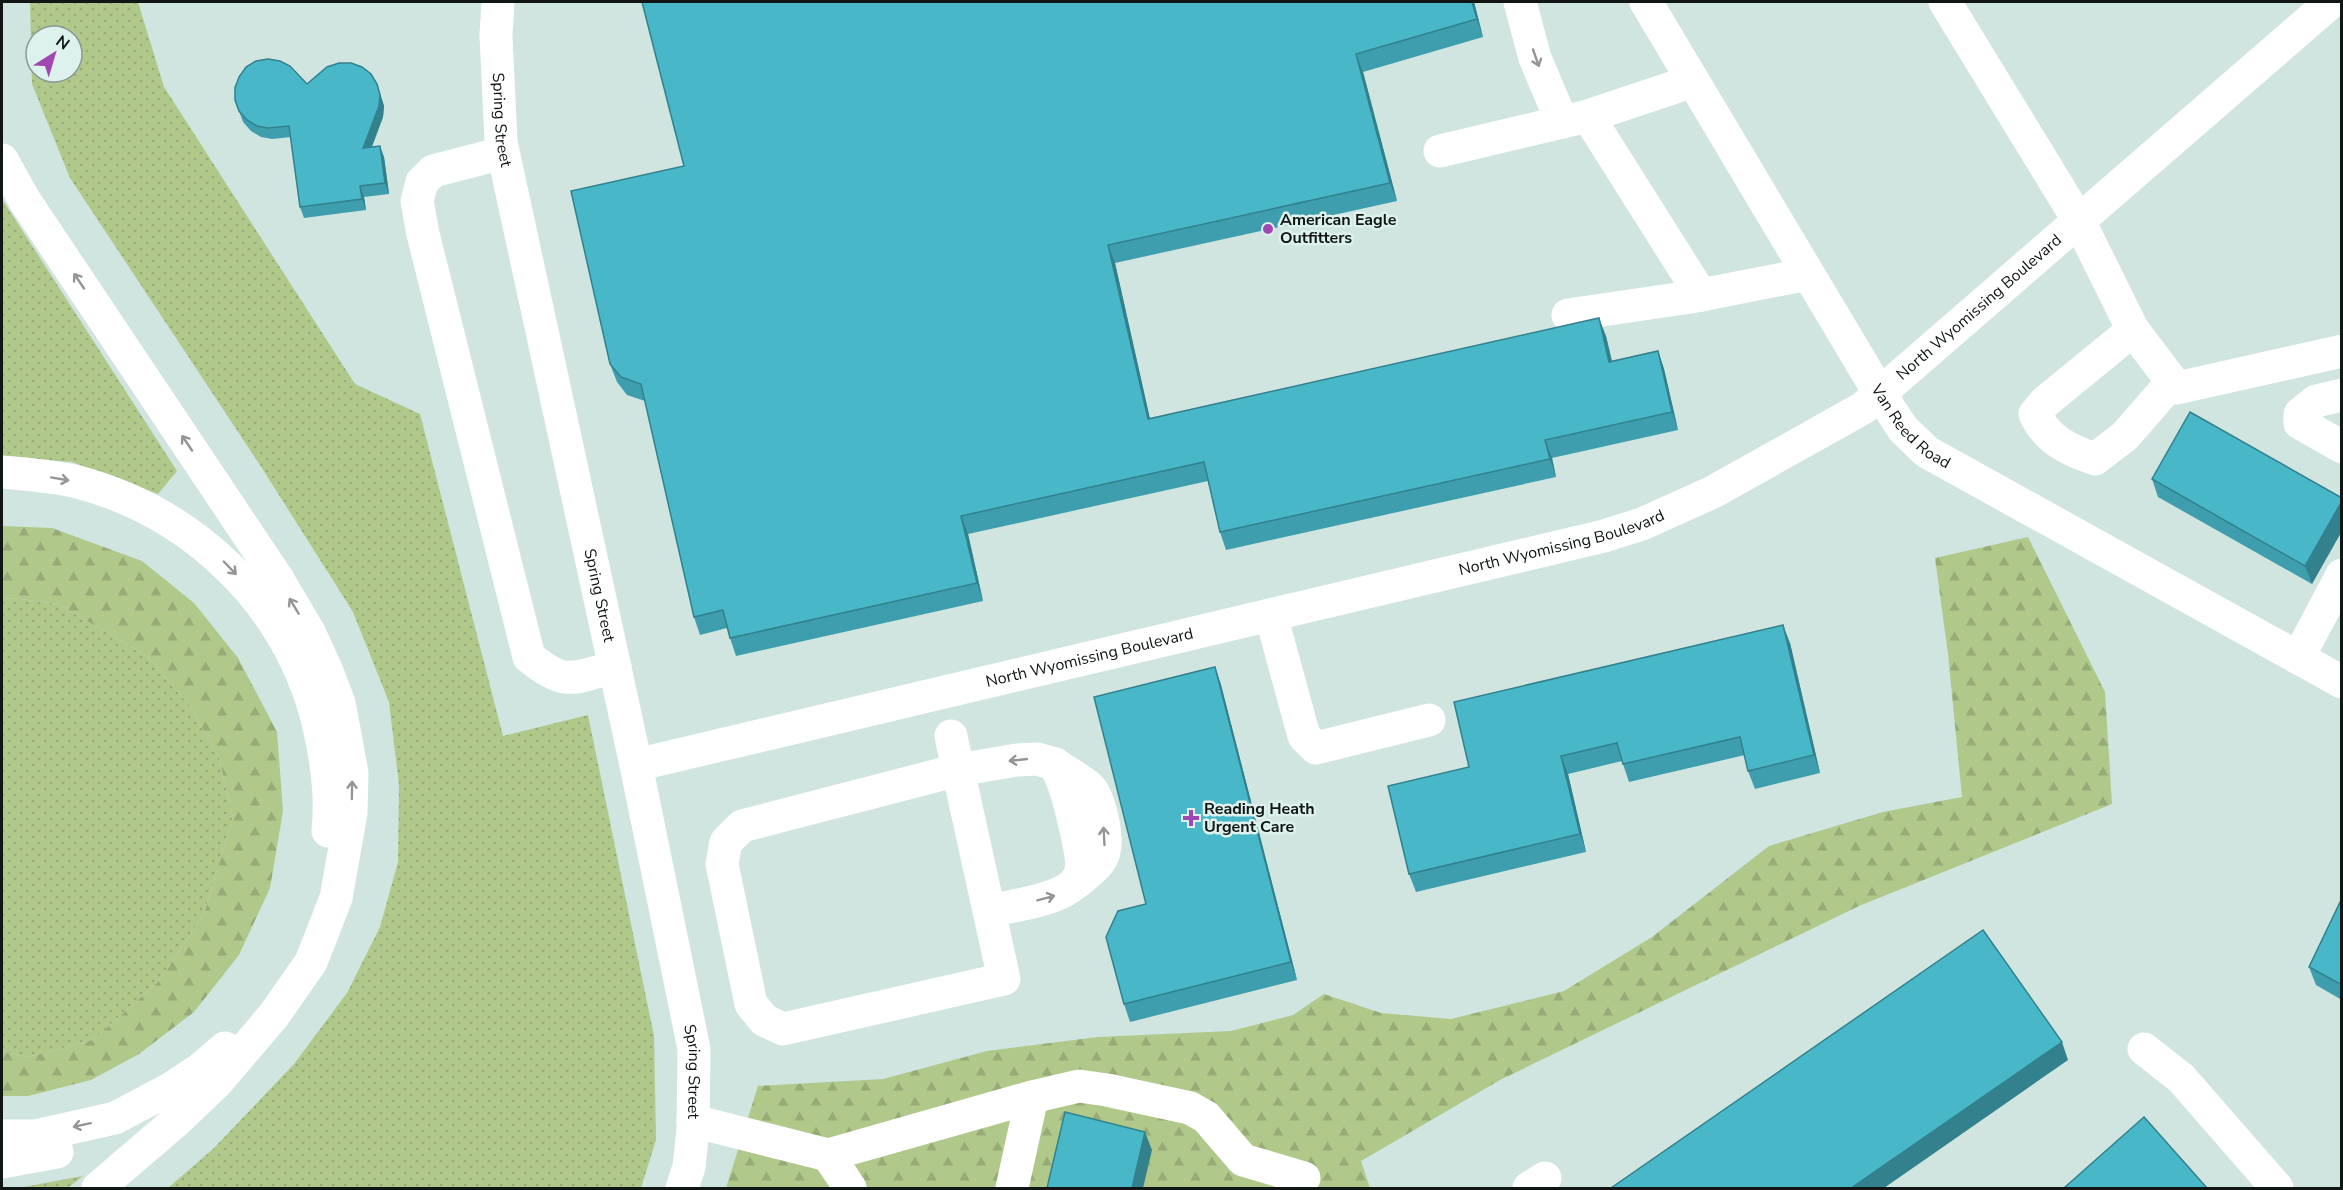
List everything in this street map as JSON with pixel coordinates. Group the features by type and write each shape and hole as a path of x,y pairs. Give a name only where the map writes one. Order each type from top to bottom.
{"main road":[{"name":"Spring Street","path":"498,2 496,35 503,153 636,765 694,1049 693,1120 689,1167 682,1188"},
{"path":"1520,2 1535,58 1575,119 1701,295"},
{"name":"Van Reed Road","path":"1646,2 1903,429 1927,452 2342,682"},
{"path":"1945,2 2079,221 2133,330 2177,388 2342,351"},
{"name":"North Wyomissing Boulevard","path":"636,765 1271,615 1642,524 1719,489 1863,408 2331,2"},
{"path":"1440,151 1575,119 1693,81"},
{"path":"503,153 433,171 422,182 417,201 423,234 529,657 547,672 567,679 615,667"},
{"path":"2,160 25,201 277,578 310,634 339,703 352,773 351,813 336,898 311,962 292,992 217,1083 98,1188"},
{"path":"1568,315 1701,295 1808,274"},
{"path":"2133,330 2045,402 2035,414 2042,428 2071,451 2096,459 2125,436 2172,381"},
{"path":"2342,395 2316,401 2300,414 2300,423 2342,447"},
{"path":"2,472 74,481 124,498 176,524 220,557 265,608 285,637 300,668 320,731 329,790 330,815 319,879 307,919 270,991 224,1049 199,1070 170,1089 115,1118 35,1136 2,1136"},
{"path":"2298,658 2342,575"},
{"path":"1271,615 1304,736 1316,748 1429,720"},
{"path":"951,736 958,770 1004,979 783,1029 764,1020 751,1004 722,864 726,842 742,826 958,770 1017,760 1037,759 1055,764 1065,784 1081,856 1081,873 1076,883 1052,897 989,910"},
{"path":"2144,1049 2181,1078 2277,1188"},
{"path":"2,1162 90,1146 117,1138 142,1127 217,1083"},
{"path":"693,1120 828,1155 1032,1097 1079,1086 1191,1108 1206,1117 1243,1160 1304,1178"},
{"path":"1012,1188 1032,1097"},
{"path":"828,1155 850,1188"}],"green space":[{"path":"30,2 138,2 164,87 355,384 420,414 503,736 588,715 654,1036 656,1140 641,1188 168,1188 213,1149 294,1064 347,993 380,927 398,862 399,785 389,702 353,612 260,465 70,178 32,84 84,84 84,24 31,24"},
{"path":"2,199 177,471 158,494 72,462 2,457"},
{"path":"2,526 52,528 142,561 194,603 238,658 277,732 283,811 270,888 239,955 194,1012 139,1054 91,1080 28,1096 2,1096 2,1051 28,1057 93,1040 157,983 204,914 233,817 219,758 190,706 147,656 58,604 13,598 2,599"},
{"path":"2028,537 2105,692 2112,804 1859,906 1500,1080 1361,1161 1370,1188 726,1188 758,1086 883,1079 987,1051 1098,1037 1231,1031 1293,1015 1324,994 1381,1013 1451,1019 1564,991 1652,937 1769,846 1883,812 1962,797 1948,654 1935,558"},
{"path":"13,598 58,604 147,656 190,706 219,758 233,817 204,914 157,983 93,1040 28,1057 2,1051 2,599"},
{"path":"83,1176 68,1188 18,1188"}],"building":[{"path":"642,2 1472,2 1477,19 1356,54 1390,183 1108,245 1148,419 1599,318 1609,362 1658,351 1672,412 1545,440 1550,459 1220,532 1204,462 961,516 977,583 730,638 723,610 694,617 641,384 621,377 610,364 571,191 684,166"},
{"path":"268,59 290,66 307,84 327,67 339,63 351,63 371,74 380,95 379,106 363,148 380,146 385,183 360,186 362,199 300,207 289,126 268,128 257,126 239,111 235,100 235,88 246,67 256,61"},
{"path":"2190,412 2342,498 2305,566 2152,479"},
{"path":"1783,625 1814,755 1748,771 1740,737 1623,764 1617,743 1561,756 1580,834 1409,874 1388,786 1469,767 1454,702"},
{"name":"Reading Heath Urgent Care","path":"1215,667 1291,962 1124,1004 1106,937 1118,911 1146,904 1094,697"},
{"path":"2342,898 2342,985 2309,967"},
{"path":"1983,930 2062,1042 1851,1188 1611,1188"},
{"path":"1065,1112 1145,1132 1132,1188 1047,1188"},
{"path":"2144,1117 2207,1188 2064,1188"}],"place":[{"name":"American Eagle Outfitters","path":"1268,229"},
{"name":"Reading Heath Urgent Care","path":"1191,818"}]}
